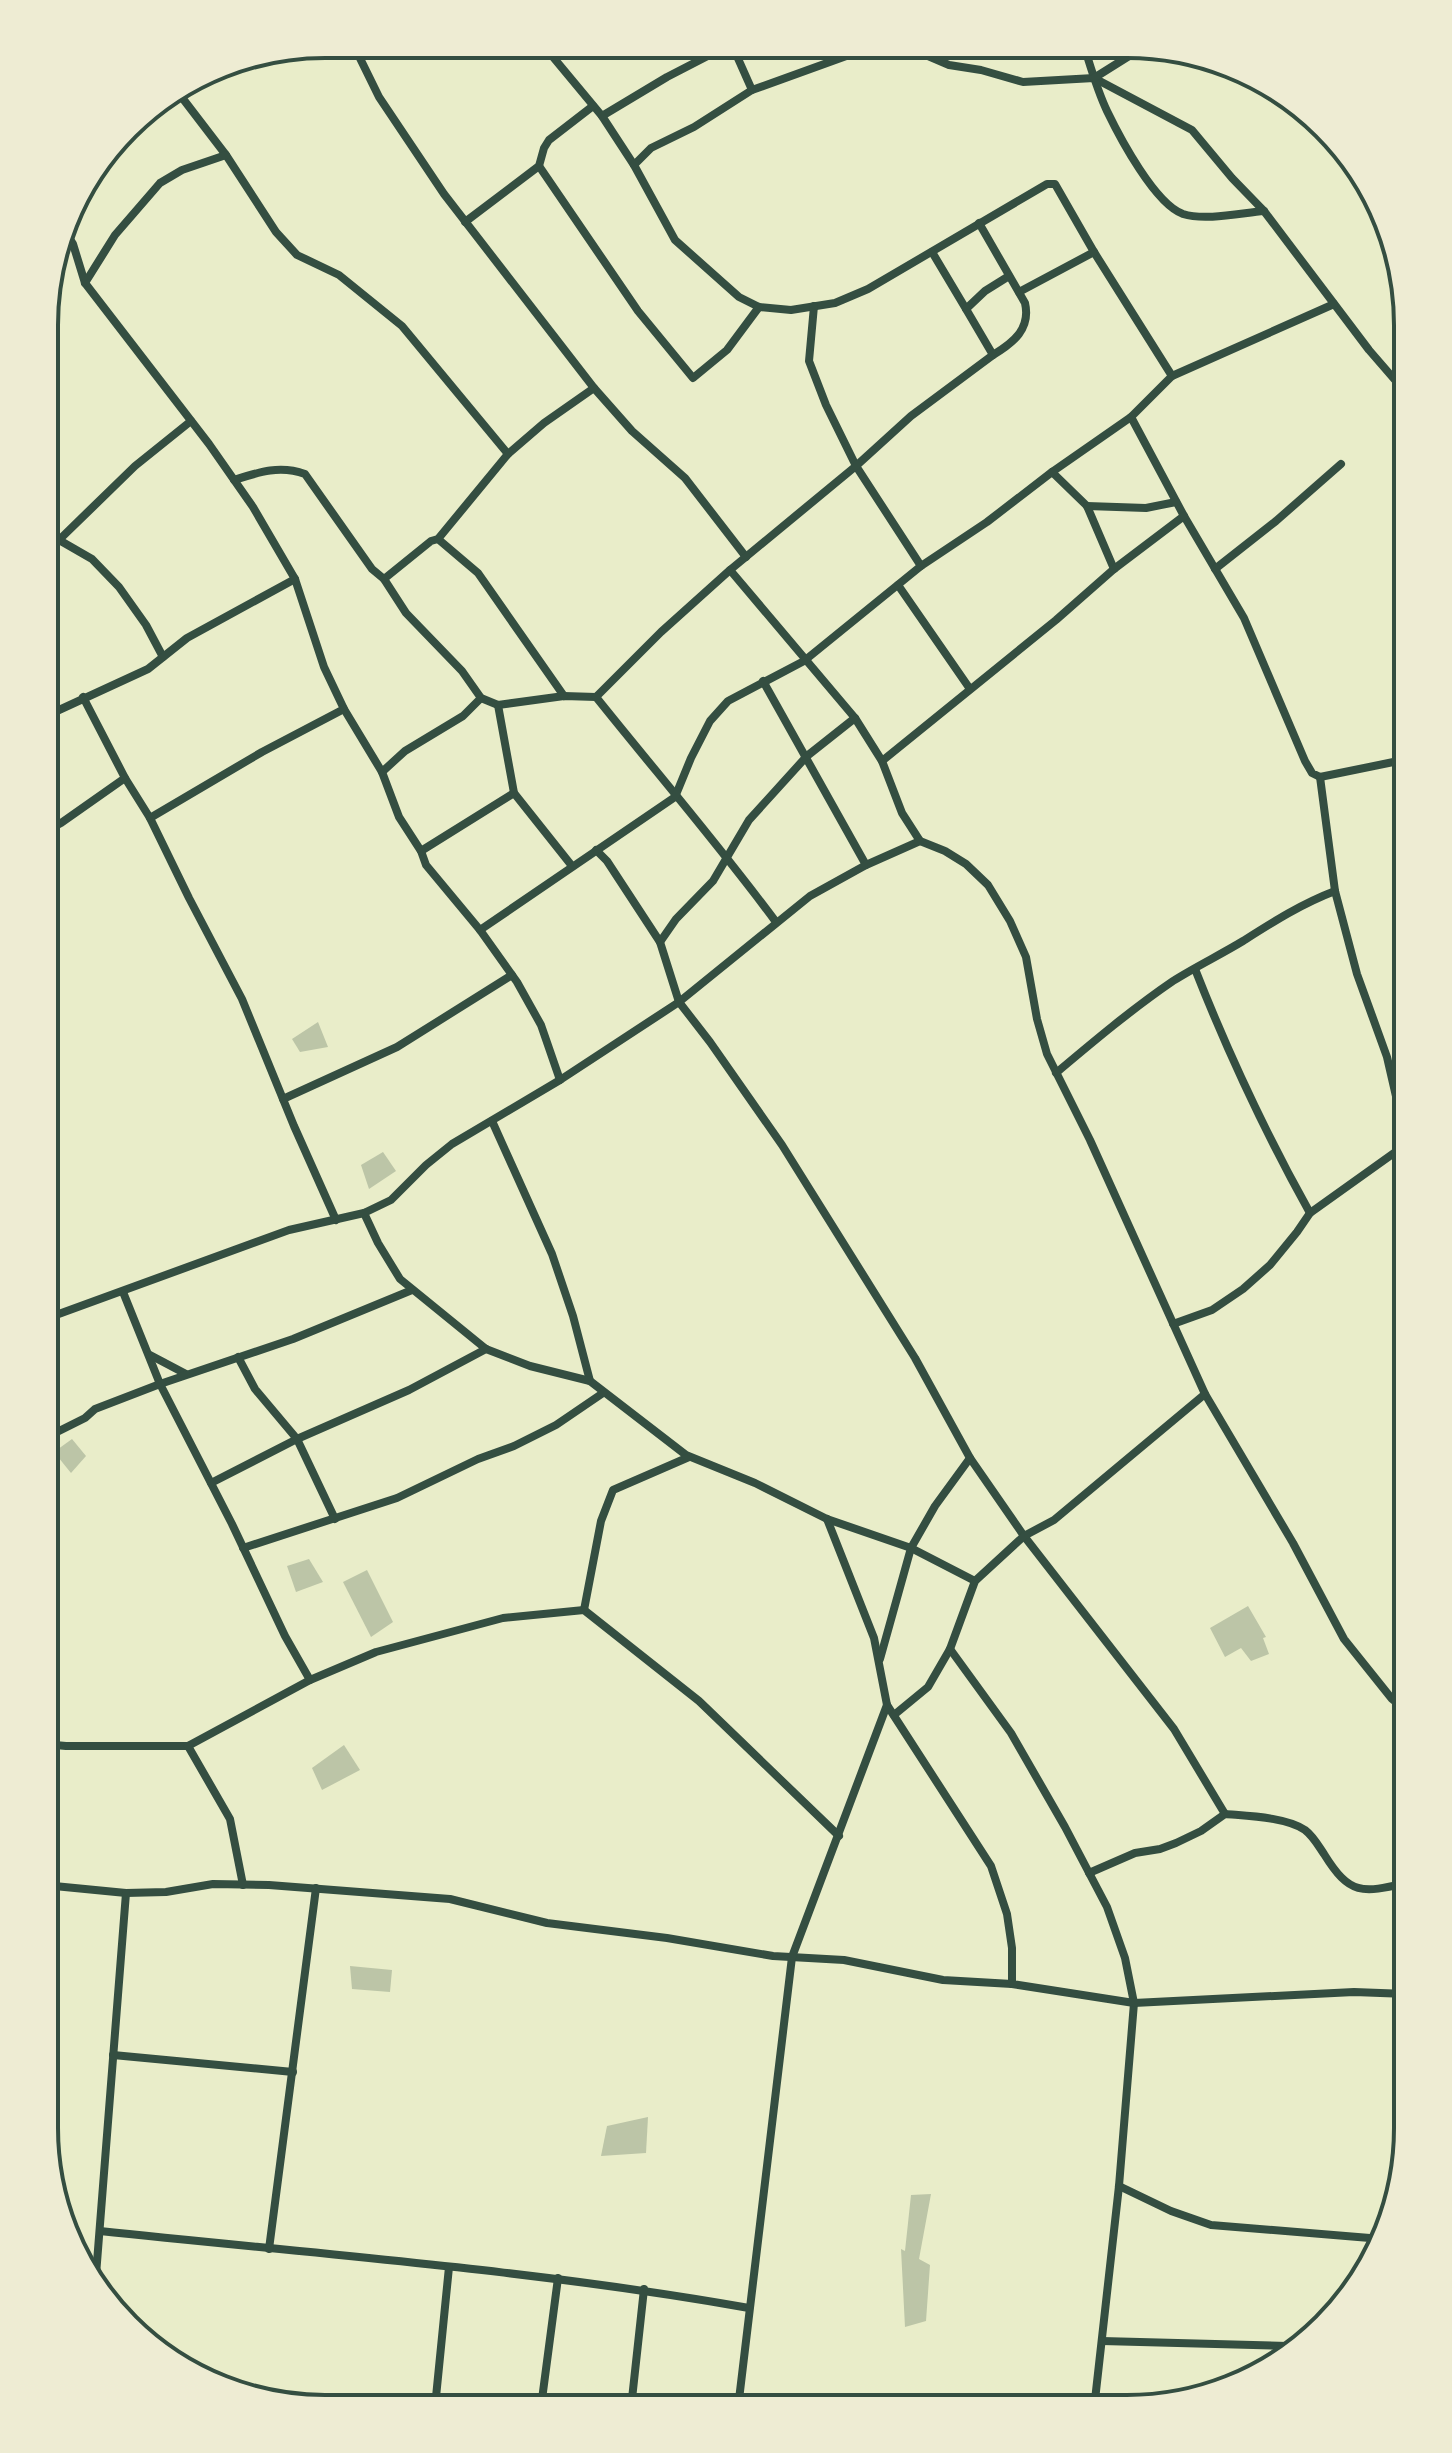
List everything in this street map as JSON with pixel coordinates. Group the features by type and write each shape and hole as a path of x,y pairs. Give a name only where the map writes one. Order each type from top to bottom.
{"street":[{"path":"737,58 752,90"},
{"path":"634,165 651,148 694,127 752,90 840,58"},
{"path":"933,58 949,65 1023,82 1094,78 1126,58"},
{"path":"1088,58 1107,111 1137,166 1169,208 1198,217 1264,211"},
{"path":"360,59 394,121 465,222 594,388 632,431 685,478 746,557"},
{"path":"554,59 602,116 634,165 675,240 739,297 759,307 791,310 835,303 868,289 1047,184 1055,184 1172,376"},
{"path":"602,116 703,59"},
{"path":"1094,78 1192,130 1264,211 1394,379"},
{"path":"183,99 226,155 276,232 297,255 339,275 402,326 508,454"},
{"path":"465,222 539,166 549,140 593,106"},
{"path":"85,283 115,235 160,183 182,170 226,155"},
{"path":"539,166 638,311 693,378 727,350 759,307"},
{"path":"234,480 270,469 291,469 305,474 406,613 462,671 481,698 498,705 564,696 596,697 661,632 730,570 856,466 911,416 1010,344 1025,326 1027,311 1019,292 979,223"},
{"path":"72,242 85,283 234,480 295,579 324,667 344,709 382,772 399,817 421,851 426,865 480,930 512,975 541,1025 560,1080"},
{"path":"932,252 993,355"},
{"path":"1019,292 1094,252"},
{"path":"966,309 985,291 1009,276"},
{"path":"480,930 675,797 710,721 728,701 804,661 921,566 1131,417 1172,376 1334,304"},
{"path":"814,306 809,361 826,405 856,466 921,566"},
{"path":"384,579 431,541 438,539 508,454 544,423 594,388"},
{"path":"1131,417 1176,502 1244,618 1312,773 1320,777 1394,762"},
{"path":"163,657 146,625 119,587 92,559 59,540 135,466 191,421"},
{"path":"1215,569 1341,464"},
{"path":"1052,472 1087,506 1114,569"},
{"path":"1087,506 1146,508 1176,502"},
{"path":"882,761 1114,569 1184,516"},
{"path":"438,539 478,573 564,696"},
{"path":"730,570 855,718 882,761 902,813 920,841 966,864 988,885 1010,921 1026,957 1047,1054 1090,1140 1205,1394 1293,1543 1344,1639 1393,1700"},
{"path":"58,710 148,669 187,638 295,579"},
{"path":"898,585 970,689"},
{"path":"763,681 866,865"},
{"path":"83,697 125,778 150,818 242,999 336,1220"},
{"path":"596,697 675,797 728,856 776,922"},
{"path":"382,772 405,751 463,716 481,698"},
{"path":"498,705 514,793 572,866"},
{"path":"150,818 262,752 344,709"},
{"path":"660,942 676,919 713,881 749,820 807,756 855,718"},
{"path":"1320,777 1335,891 1357,974 1387,1057 1394,1086"},
{"path":"58,825 125,778"},
{"path":"421,851 514,793"},
{"path":"58,1314 289,1230 364,1213 391,1200 452,1144 560,1080 679,1002 810,896 866,865 920,841"},
{"path":"596,850 607,861 660,942 679,1002 782,1145 915,1358 970,1458 1024,1536 1157,1705 1225,1814"},
{"path":"1056,1073 1174,981 1279,916 1335,891"},
{"path":"1195,969 1235,1067 1310,1213"},
{"path":"283,1099 397,1047 512,975"},
{"path":"492,1121 552,1254 590,1381"},
{"path":"1173,1324 1212,1310 1243,1289 1270,1265 1310,1213 1394,1154"},
{"path":"364,1213 400,1279 486,1349 530,1366 590,1381 689,1457 755,1483 827,1519 911,1548 975,1581"},
{"path":"58,1432 85,1418 95,1409 186,1374 293,1339 412,1290"},
{"path":"123,1292 160,1384 285,1636 310,1680"},
{"path":"211,1483 297,1439 409,1390 486,1349"},
{"path":"150,1355 186,1374"},
{"path":"238,1357 255,1389 297,1439 335,1519"},
{"path":"243,1548 397,1498 556,1425 603,1393"},
{"path":"894,1715 928,1687 950,1649 975,1581 1024,1536 1054,1520 1205,1394"},
{"path":"584,1610 601,1521 613,1490 689,1457"},
{"path":"879,1661 911,1548 935,1506 970,1458"},
{"path":"827,1519 874,1638 887,1705 991,1866 1007,1914 1012,1948 1012,1984"},
{"path":"58,1745 188,1746 310,1680 376,1652 503,1618 584,1610 699,1701 839,1836"},
{"path":"950,1649 1011,1733 1107,1907 1121,1945 1134,2003 1119,2186 1096,2395"},
{"path":"739,2395 792,1957 887,1705"},
{"path":"188,1746 230,1819 243,1885"},
{"path":"1089,1873 1135,1853 1176,1843 1201,1831 1225,1814 1269,1818 1299,1826 1314,1839 1346,1884 1364,1890 1393,1885"},
{"path":"58,1886 126,1893 166,1892 213,1884 316,1888 450,1899 547,1923 792,1957 844,1960 943,1980 1012,1984 1134,2003 1354,1992 1393,1993"},
{"path":"269,2249 316,1888"},
{"path":"97,2265 126,1893"},
{"path":"113,2055 293,2072"},
{"path":"1119,2186 1171,2211 1211,2225 1370,2238"},
{"path":"100,2231 558,2278 644,2289 749,2308"},
{"path":"436,2395 449,2267"},
{"path":"543,2395 558,2278"},
{"path":"632,2395 644,2289"},
{"path":"1102,2341 1280,2346"}],"building":[{"path":"318,1022 328,1047 300,1052 292,1039"},
{"path":"383,1152 396,1171 369,1189 361,1165"},
{"path":"72,1439 86,1456 71,1473 58,1457 58,1449"},
{"path":"309,1559 323,1582 296,1592 287,1566"},
{"path":"367,1570 393,1622 371,1637 343,1582"},
{"path":"1248,1606 1266,1637 1263,1638 1269,1654 1251,1661 1241,1648 1225,1657 1210,1628"},
{"path":"344,1745 360,1770 322,1790 312,1768"},
{"path":"350,1966 392,1970 390,1992 352,1989"},
{"path":"648,2117 646,2153 601,2156 607,2126"},
{"path":"931,2194 919,2259 930,2265 926,2321 905,2327 901,2249 905,2251 911,2195"}]}
